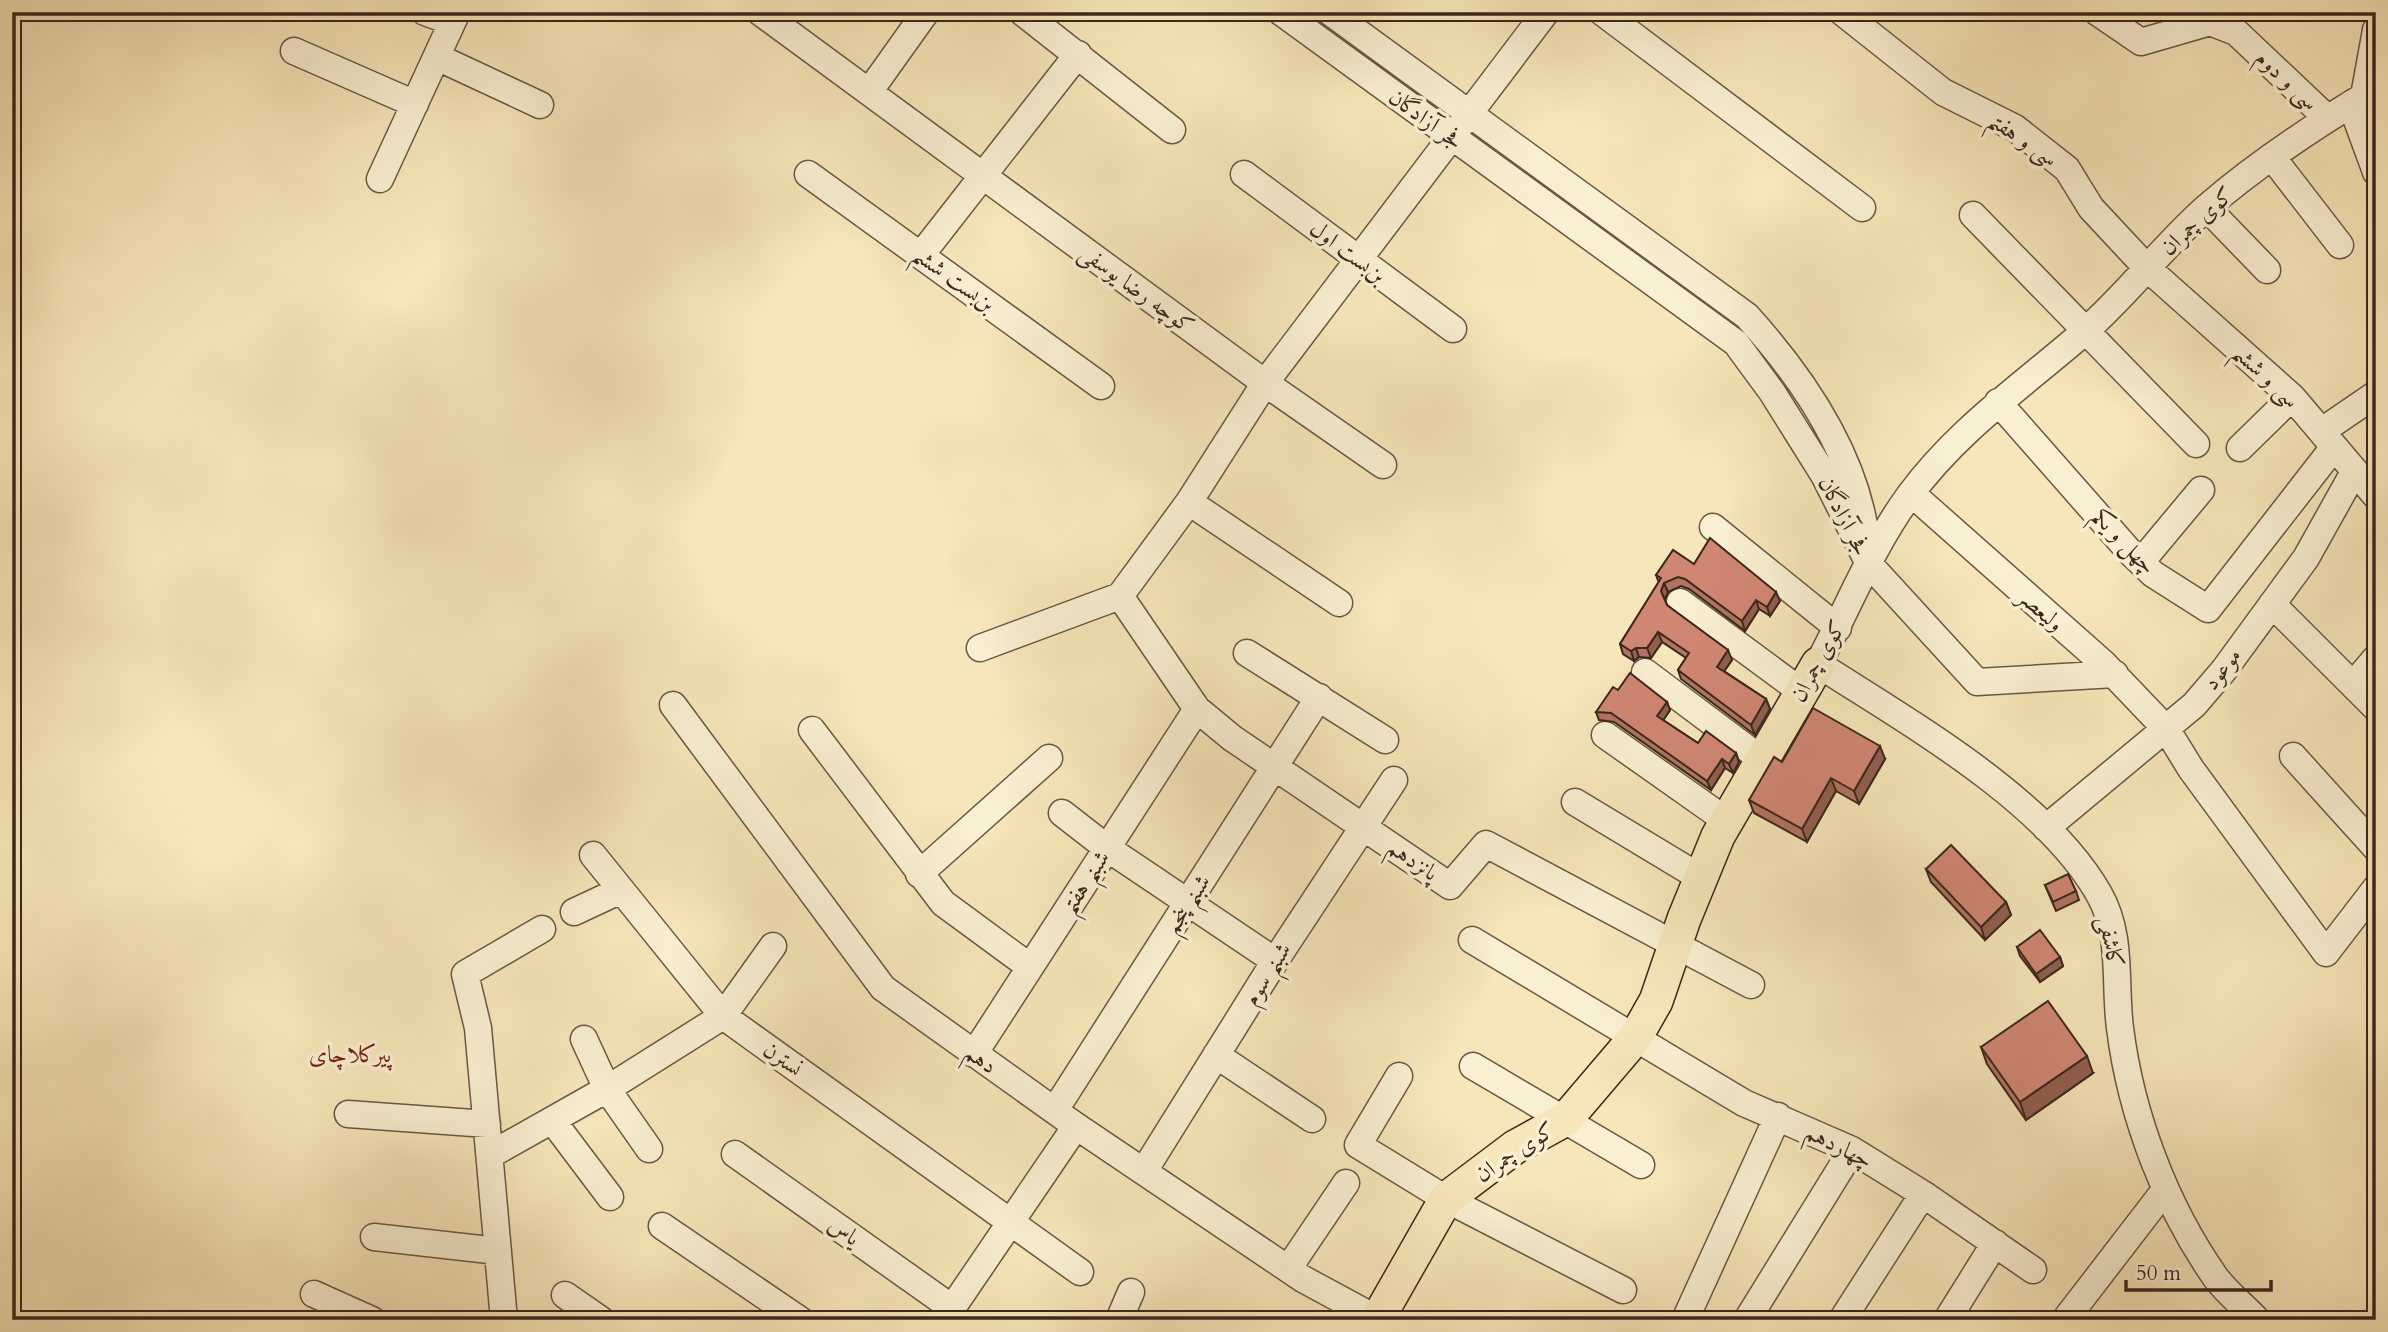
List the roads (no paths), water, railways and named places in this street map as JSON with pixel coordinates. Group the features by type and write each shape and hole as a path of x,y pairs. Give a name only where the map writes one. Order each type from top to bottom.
{"main road":[{"name":"کوی چمران","path":"1377,1320 1446,1199 1515,1147 1566,1119 1635,1038 1656,1001 1701,878 1727,821 1810,678"}],"street":[{"path":"380,179 455,17 425,12"},
{"name":"کوچه رضا یوسفی","path":"760,12 1265,383 1383,465"},
{"path":"869,92 926,12"},
{"path":"1022,12 1172,130"},
{"name":"فجر آزادگان","path":"1281,12 1452,139 1736,343 1772,392 1824,475 1869,564"},
{"name":"فجر آزادگان","path":"1330,12 1747,316 1784,362 1848,464 1864,520 1869,564"},
{"path":"980,648 1120,596 1189,502 1265,383 1471,115 1546,12"},
{"path":"1602,12 1862,208"},
{"name":"سی و هفتم","path":"1842,12 1943,92 2015,128 2067,169 2091,208 2147,267"},
{"name":"سی و دوم","path":"2097,12 2141,42 2210,22 2236,32 2327,118"},
{"path":"2376,30 2363,96 2376,172"},
{"path":"294,51 415,104"},
{"path":"921,256 1078,54"},
{"path":"438,57 540,105"},
{"name":"کوی چمران","path":"1810,678 1890,523 1911,493 1965,433 1998,402 2084,332 2207,208 2327,118 2363,96"},
{"path":"2273,157 2340,245"},
{"name":"بن‌بست ششم","path":"808,174 1101,386"},
{"name":"بن‌بست اول","path":"1244,174 1453,329"},
{"path":"2207,208 2267,270"},
{"path":"1973,215 2084,332 2196,444"},
{"name":"سی و ششم","path":"2147,267 2291,397 2376,496"},
{"path":"2328,439 2376,394"},
{"path":"2240,448 2291,397"},
{"name":"چهل و یکم","path":"1998,402 2153,574 2208,609 2328,439"},
{"path":"1824,475 1848,464"},
{"name":"موعود","path":"2046,828 2167,730 2224,670 2306,558 2354,472"},
{"path":"2141,562 2202,490"},
{"name":"ولیعصر","path":"1911,493 2115,674 2167,730 2191,769 2326,953 2376,888"},
{"path":"1189,502 1339,603"},
{"path":"1713,527 1838,628"},
{"path":"1869,564 1977,682 2115,674"},
{"name":"پانزدهم","path":"1120,596 1197,709 1274,767 1450,886 1486,844 1675,947 1751,985"},
{"name":"کاشفی","path":"1680,602 1810,678 1941,745 2008,795 2046,828 2078,862 2100,896 2117,948 2120,1028 2136,1104 2165,1190 2217,1279 2257,1320"},
{"path":"2272,604 2376,708"},
{"path":"1247,653 1385,740"},
{"path":"2353,685 2376,658"},
{"path":"1645,672 1761,759"},
{"name":"شبنم پنجم","path":"1055,1110 1319,697"},
{"name":"دهم","path":"673,705 883,988 1076,1126 1288,1269 1377,1320"},
{"name":"شبنم هفتم","path":"974,1054 1197,709"},
{"path":"812,730 943,903 1030,967"},
{"path":"1605,735 1727,821"},
{"path":"2293,756 2376,848"},
{"path":"919,874 1049,758"},
{"name":"شبنم سوم","path":"1144,1171 1275,961 1394,780"},
{"path":"1575,802 1701,878"},
{"path":"1062,813 1107,848 1275,961"},
{"name":"نسترن","path":"593,855 723,1016 1080,1272"},
{"path":"574,912 621,890"},
{"path":"504,1320 478,1028 465,974 542,929"},
{"name":"چهاردهم","path":"1472,940 1744,1102 1852,1150 1923,1194 2033,1270"},
{"path":"490,1154 607,1089 723,1016 773,946"},
{"path":"584,1039 607,1089 649,1149"},
{"path":"1216,1055 1312,1119"},
{"path":"1473,1066 1641,1165"},
{"path":"1399,1076 1358,1145 1446,1199 1623,1290"},
{"path":"348,1114 487,1124"},
{"path":"1685,1320 1779,1116"},
{"path":"552,1120 610,1197"},
{"path":"948,1314 1076,1126"},
{"path":"1747,1320 1852,1150"},
{"name":"یاس","path":"735,1154 948,1314"},
{"path":"1288,1269 1346,1182"},
{"path":"2065,1320 2165,1190"},
{"path":"1842,1320 1923,1194"},
{"path":"662,1226 800,1320"},
{"path":"374,1237 498,1251"},
{"path":"1947,1320 1995,1243"},
{"path":"1119,1320 1131,1292"},
{"path":"314,1294 372,1320"},
{"path":"565,1294 601,1320"}],"district":[{"name":"پیرکلاچای","path":"350,1054"}]}
